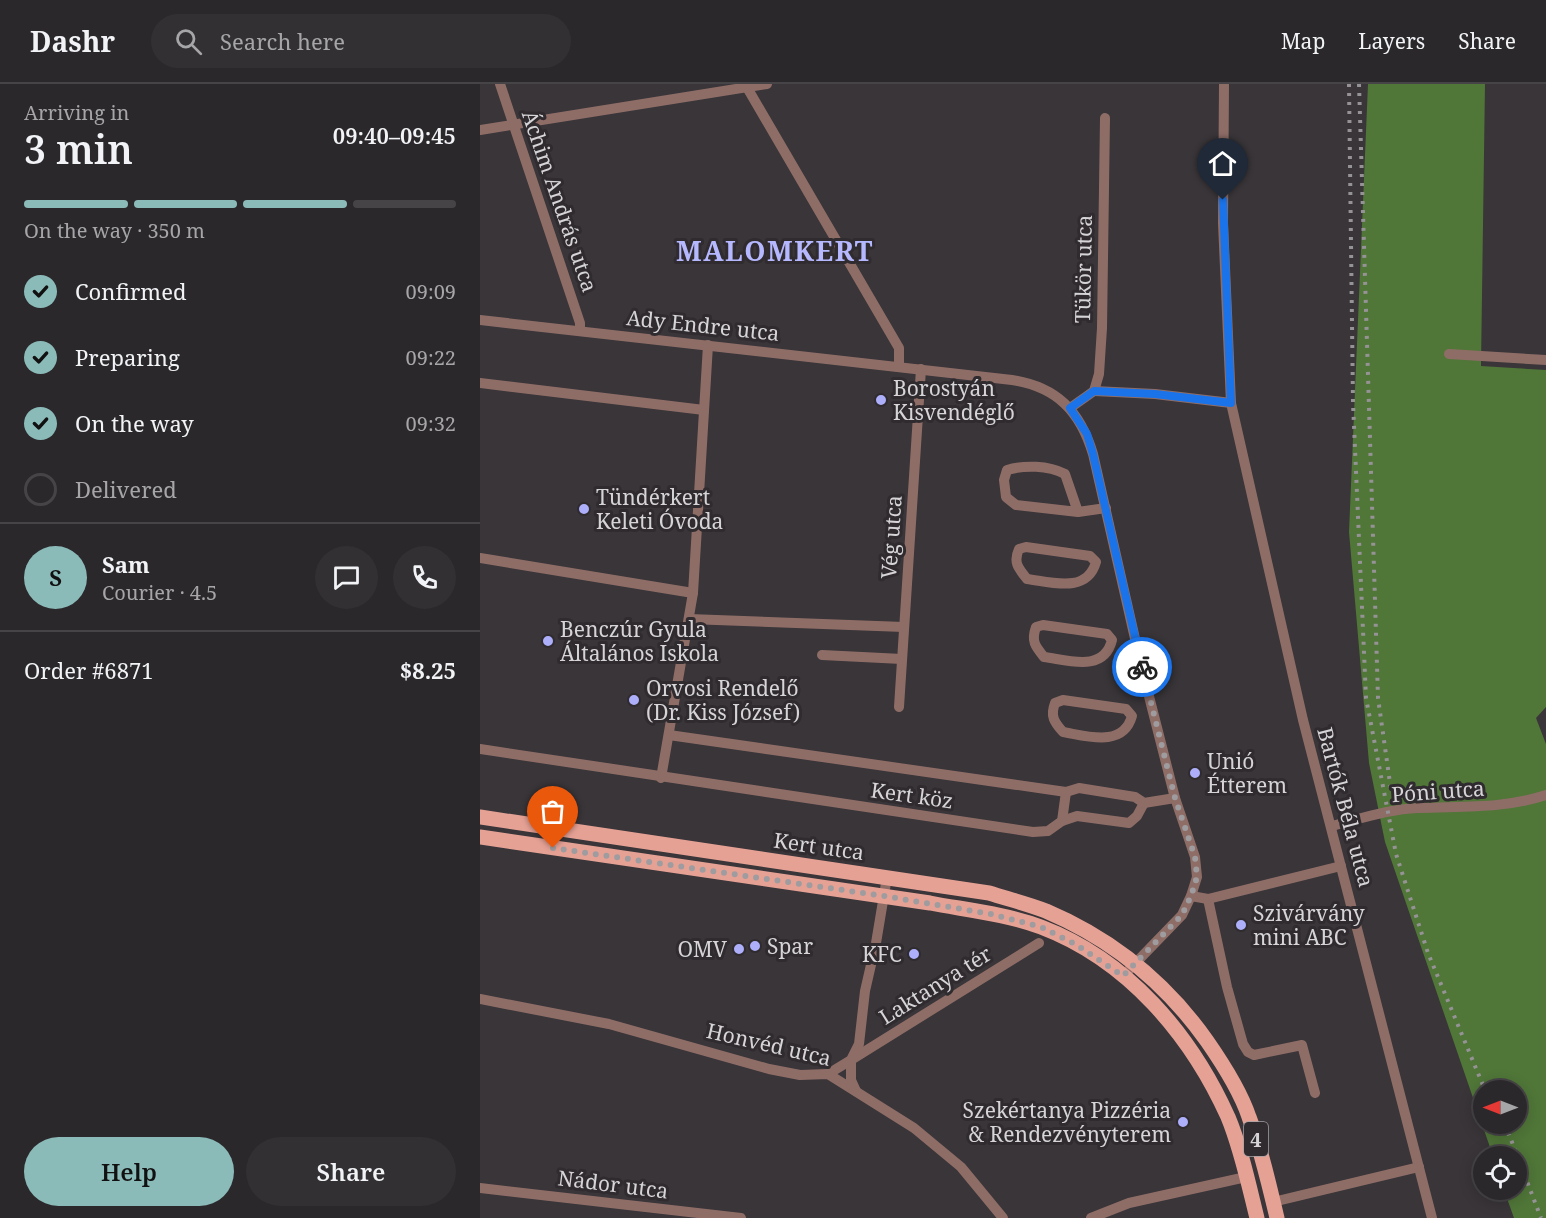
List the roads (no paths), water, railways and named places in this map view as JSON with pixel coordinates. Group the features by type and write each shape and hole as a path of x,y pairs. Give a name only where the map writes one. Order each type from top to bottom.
{"main road":[{"name":"Kert utca","path":"480,818 989,893 1045,911 1081,928 1136,963"},
{"name":"Kert utca","path":"480,837 884,896 991,914 1041,927 1075,944 1123,976"},
{"name":"4","path":"1136,963 1188,1014 1223,1064 1249,1115 1277,1218"},
{"name":"4","path":"1123,976 1171,1022 1202,1065 1229,1119 1257,1218"}],"street":[{"name":"Áchim András utca","path":"500,84 580,323 580,331"},
{"path":"480,130 767,84"},
{"name":"Bartók Béla utca","path":"1224,84 1223,223 1231,403 1303,720 1432,1218"},
{"path":"746,86 899,348 899,367"},
{"name":"Tükör utca","path":"1094,391 1099,374 1102,328 1105,118"},
{"name":"Ady Endre utca","path":"480,320 921,369 1026,382 1048,389 1070,408 1087,434 1175,798 1195,857 1197,877 1191,896"},
{"path":"661,778 693,593 708,345"},
{"path":"1449,354 1546,360"},
{"name":"Vég utca","path":"899,707 921,369"},
{"path":"480,383 704,410"},
{"path":"1070,408 1094,391 1155,394 1231,403"},
{"path":"1078,512 1065,474 1054,469 1017,467 1006,470 1004,480 1006,497 1016,506 1078,512 1106,508"},
{"path":"1026,547 1090,556 1095,562 1089,576 1070,585 1027,579 1017,567 1016,557 1019,549 1026,547"},
{"path":"480,558 693,593"},
{"path":"1095,562 1117,558"},
{"path":"688,619 904,627"},
{"path":"1043,625 1107,634 1113,640 1106,654 1088,663 1044,657 1034,645 1033,635 1036,627 1043,625"},
{"path":"1113,640 1134,636"},
{"path":"822,655 902,659"},
{"path":"1063,700 1126,709 1132,716 1125,730 1107,739 1063,732 1053,721 1052,711 1055,703 1063,700"},
{"path":"1132,716 1153,711"},
{"name":"Kert köz","path":"669,735 1066,792 1079,788 1135,797 1144,803 1175,798"},
{"name":"Kert köz","path":"480,749 661,778 1033,832 1048,831 1062,821 1077,816 1129,823 1137,816 1144,803"},
{"path":"1062,821 1066,792"},
{"name":"Póni utca","path":"1332,826 1394,811 1416,808 1497,806 1525,802 1546,795"},
{"path":"1123,976 1182,915 1191,896 1208,899 1341,866"},
{"name":"Laktanya tér","path":"852,1060 859,1044 865,992 887,877"},
{"path":"1208,899 1227,987 1243,1044 1248,1052 1254,1055 1302,1045 1315,1093"},
{"name":"Laktanya tér","path":"828,1074 1039,943"},
{"name":"Honvéd utca","path":"480,999 609,1024 769,1069 800,1075 828,1074 914,1128 962,1167 1003,1218"},
{"path":"852,1060 852,1080 856,1091"},
{"path":"1273,1202 1419,1167"},
{"path":"1091,1218 1129,1203 1246,1177"},
{"name":"Nádor utca","path":"480,1188 741,1218"}],"railway":[{"path":"1349,84 1353,403 1366,698 1396,854 1428,953 1481,1080"},
{"path":"1359,84 1378,698 1391,790"},
{"path":"1509,1134 1541,1218"}],"place":[{"name":"Borostyán Kisvendéglő","path":"881,400"},
{"name":"Tündérkert Keleti Óvoda","path":"584,509"},
{"name":"Benczúr Gyula Általános Iskola","path":"548,641"},
{"name":"Orvosi Rendelő (Dr. Kiss József)","path":"634,700"},
{"name":"Unió Étterem","path":"1195,773"},
{"name":"Szivárvány mini ABC","path":"1241,925"},
{"name":"Spar","path":"755,946"},
{"name":"OMV","path":"739,949"},
{"name":"KFC","path":"914,954"},
{"name":"Szekértanya Pizzéria & Rendezvényterem","path":"1183,1122"}],"district":[{"name":"MALOMKERT","path":"775,250"}]}
